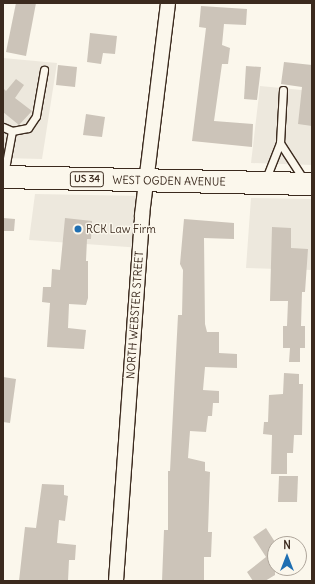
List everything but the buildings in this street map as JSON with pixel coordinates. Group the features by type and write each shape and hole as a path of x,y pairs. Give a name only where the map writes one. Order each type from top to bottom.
{"main road":[{"name":"WEST OGDEN AVENUE","path":"4,177 309,184"}],"street":[{"name":"NORTH WEBSTER STREET","path":"116,581 146,180 168,3"}],"lane":[{"path":"3,126 12,131 28,128 36,116 44,70"},
{"path":"264,183 280,143 283,90"},
{"path":"4,177 12,131"},
{"path":"280,143 309,184"}],"shaded area":[{"path":"3,58 57,63 42,159 3,158"},
{"path":"260,86 312,91 312,165 251,163"},
{"path":"35,194 145,196 142,248 29,240"},
{"path":"251,198 312,199 312,270 246,268"}],"place":[{"name":"RCK Law Firm","path":"78,229"}]}
